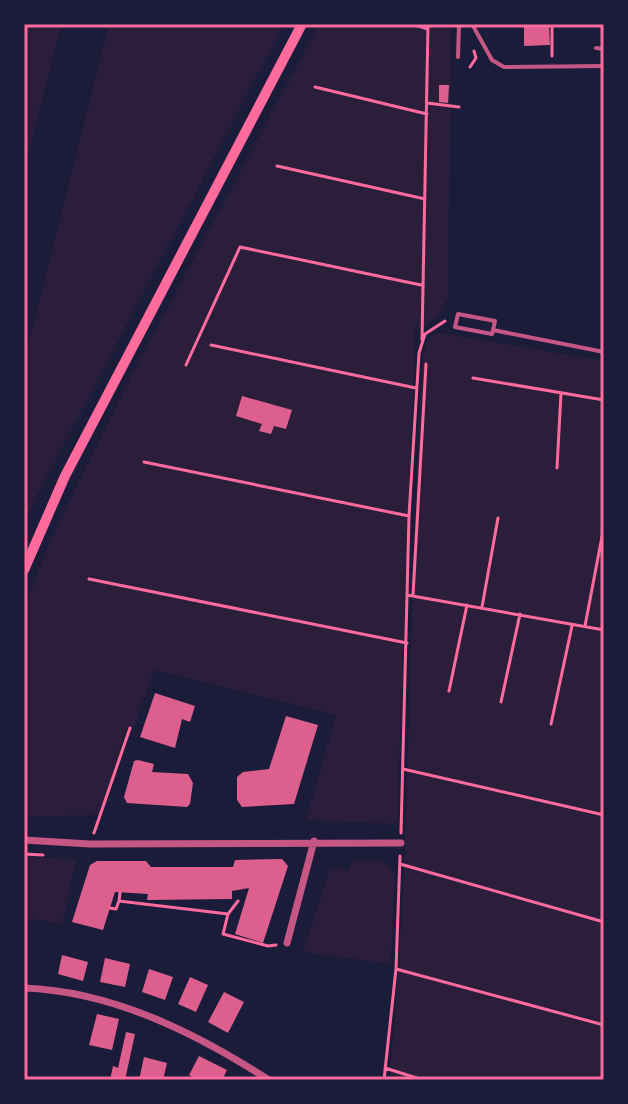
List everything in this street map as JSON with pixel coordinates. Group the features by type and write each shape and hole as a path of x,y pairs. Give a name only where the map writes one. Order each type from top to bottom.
{"main road":[{"path":"24,570 65,476 302,24"}],"street":[{"path":"24,840 90,844 401,843"},
{"path":"287,943 314,841"},
{"path":"24,988 63,991 165,1022 269,1080"}],"lane":[{"path":"458,57 459,24"},
{"path":"472,24 492,60 504,67 604,66"},
{"path":"596,48 604,49"},
{"path":"458,314 495,321 492,334 455,327 456,320 458,314"},
{"path":"493,330 604,352"}],"path":[{"path":"384,1080 396,969 409,516 416,388 422,340 428,26 412,24"},
{"path":"552,24 552,56"},
{"path":"315,87 427,114"},
{"path":"427,103 459,107"},
{"path":"277,166 425,199"},
{"path":"186,365 240,247 421,285"},
{"path":"422,340 438,323 456,320"},
{"path":"211,345 416,388"},
{"path":"413,595 426,364"},
{"path":"473,378 604,400"},
{"path":"557,468 561,393"},
{"path":"144,462 409,516"},
{"path":"482,607 498,518"},
{"path":"585,626 604,526"},
{"path":"89,579 407,643"},
{"path":"407,595 604,630"},
{"path":"449,691 467,605"},
{"path":"501,702 520,614"},
{"path":"551,724 573,624"},
{"path":"90,844 130,728"},
{"path":"403,769 604,815"},
{"path":"24,854 47,855"},
{"path":"400,864 604,922"},
{"path":"110,908 116,909 120,893"},
{"path":"119,901 228,914"},
{"path":"238,901 228,914 223,934 268,946 287,943"},
{"path":"396,969 604,1025"},
{"path":"385,1068 423,1080"}],"shaded area":[{"path":"24,24 62,24 24,168"},
{"path":"109,24 284,24 24,521 24,361"},
{"path":"319,24 451,24 448,298 439,315 424,327 415,327 397,824 306,820 336,715 154,670 133,729 126,728 100,815 24,817 24,613 45,552 131,376"},
{"path":"436,332 604,361 604,1080 389,1080 402,899 423,355 427,343"},
{"path":"24,856 76,860 62,924 26,918 24,929"},
{"path":"350,861 380,861 395,872 391,964 303,952 330,868 349,870"}],"building":[{"path":"524,24 549,24 550,45 524,46"},
{"path":"439,85 449,85 448,103 439,102"},
{"path":"242,396 292,410 286,429 274,426 271,434 259,431 262,424 236,416"},
{"path":"155,693 195,706 190,722 182,719 175,748 140,737"},
{"path":"286,716 318,725 294,804 242,807 237,800 237,777 243,772 269,769"},
{"path":"134,761 154,764 152,772 188,774 193,783 190,804 187,807 127,803 124,797"},
{"path":"282,859 288,866 263,943 235,934 249,888 232,891 232,899 147,900 148,894 115,892 103,930 72,922 90,865 97,861 146,861 151,867 233,867 235,860"},
{"path":"62,955 88,962 83,981 58,974"},
{"path":"105,958 130,964 125,987 100,982"},
{"path":"149,969 173,977 165,1000 142,992"},
{"path":"190,977 208,985 196,1012 178,1004"},
{"path":"224,992 244,1002 228,1033 208,1022"},
{"path":"97,1014 119,1019 112,1050 89,1045"},
{"path":"126,1032 135,1034 125,1080 110,1080 113,1066 118,1068"},
{"path":"199,1056 227,1070 222,1080 199,1080 189,1075"},
{"path":"144,1057 167,1063 163,1080 139,1080"}]}
